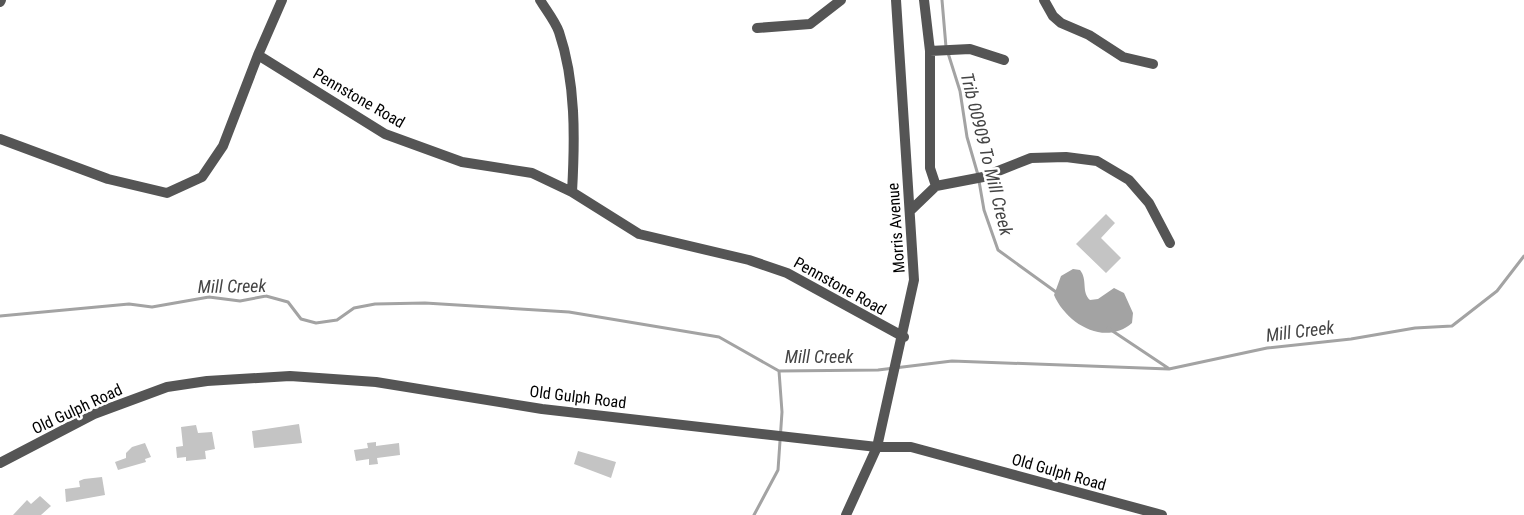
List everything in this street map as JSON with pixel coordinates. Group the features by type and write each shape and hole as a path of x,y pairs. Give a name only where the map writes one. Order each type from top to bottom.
{"street":[{"path":"0,139 108,178 167,193 202,177 223,146 282,0"},
{"path":"540,0 558,31 571,88 575,143 572,192"},
{"path":"757,28 810,24 841,0"},
{"name":"Morris Avenue","path":"846,515 878,447 904,337 914,280 896,0"},
{"path":"924,0 935,50 930,168 936,186"},
{"path":"1044,0 1053,16 1061,23 1089,35 1123,57 1153,64"},
{"path":"935,50 970,49 1004,60"},
{"name":"Pennstone Road","path":"258,55 385,134 462,162 532,173 572,192 639,234 749,260 788,273 904,337"},
{"path":"910,211 936,186 982,177 1031,158 1066,157 1097,160 1129,180 1143,195 1170,243"},
{"name":"Old Gulph Road","path":"0,463 94,414 167,387 207,381 290,376 376,381 542,409 878,447 911,447 1162,515"}],"shaded area":[{"path":"1073,269 1080,270 1084,278 1087,297 1090,300 1098,299 1114,288 1124,293 1133,313 1132,323 1121,330 1110,333 1098,332 1087,329 1067,315 1054,295 1061,276"}],"building":[{"path":"1106,214 1115,223 1101,238 1121,258 1106,273 1076,244"},
{"path":"299,424 302,443 254,448 252,431"},
{"path":"196,425 198,433 212,432 215,449 205,451 206,459 186,461 186,457 177,458 176,447 183,446 181,427"},
{"path":"376,442 376,446 399,443 400,455 377,458 378,464 369,465 369,459 356,461 354,450 368,448 367,443"},
{"path":"145,443 151,457 145,459 146,462 118,470 115,462 126,458 126,453 132,447"},
{"path":"578,451 616,462 611,478 574,464"},
{"path":"102,477 105,495 66,502 65,489 80,487 79,481 84,479"},
{"path":"40,496 51,506 41,515 13,515 27,500 31,504"}],"waterway":[{"name":"Trib 00909 To Mill Creek","path":"942,0 946,47"},
{"name":"Trib 00909 To Mill Creek","path":"948,53 960,91 967,137 978,175"},
{"name":"Trib 00909 To Mill Creek","path":"979,181 984,210 998,250 1056,292"},
{"name":"Mill Creek","path":"0,316 129,304 152,307 209,297 240,301 266,296 288,302 301,319 316,323 337,320 354,308 375,304 425,303 569,312 719,337 779,371 878,370 952,361 1169,369 1267,348 1351,339 1415,328 1452,326 1497,291 1524,256"},
{"name":"Trib 00909 To Mill Creek","path":"1108,328 1168,368"},
{"path":"754,515 778,470 782,412 779,371"}]}
